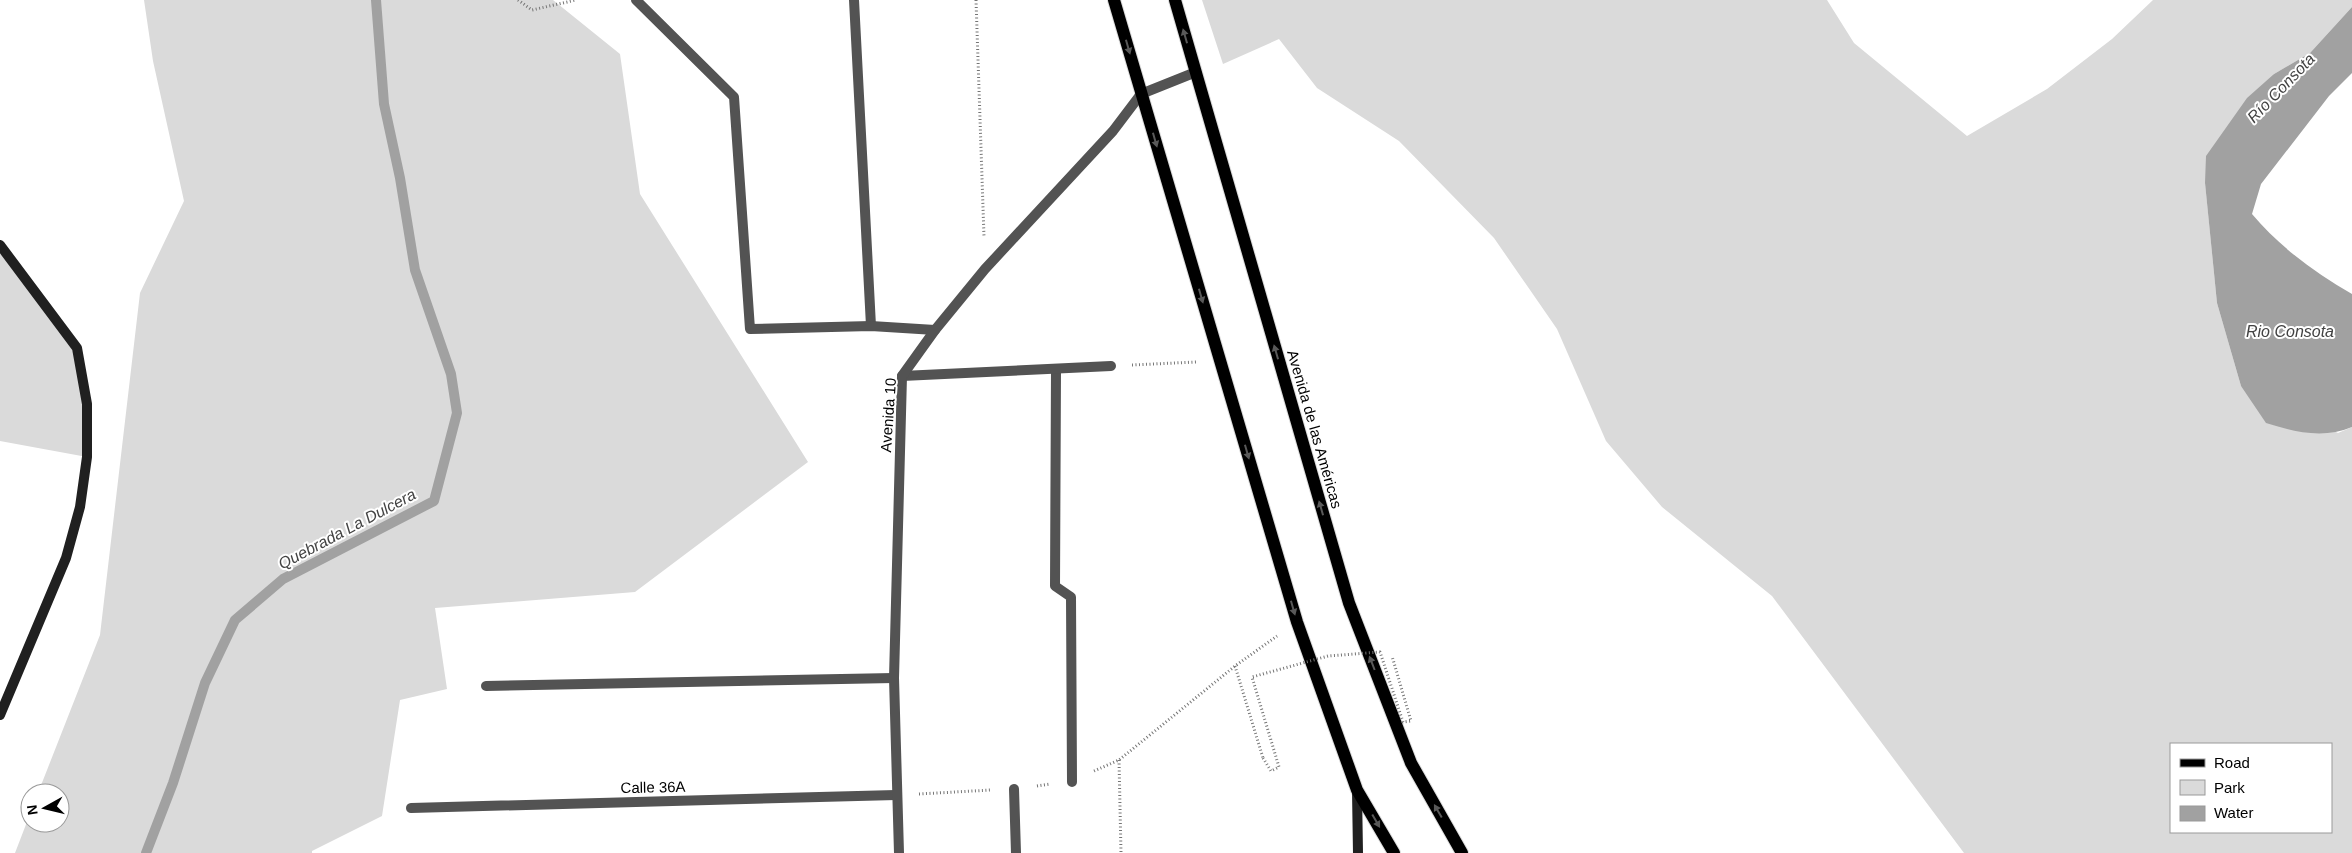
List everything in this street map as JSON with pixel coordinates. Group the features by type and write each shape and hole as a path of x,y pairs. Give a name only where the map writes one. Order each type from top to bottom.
{"main road":[{"path":"1114,0 1297,622 1357,790 1394,853"},
{"name":"Avenida de las Américas","path":"1175,0 1349,603 1411,763 1462,853"},
{"path":"0,245 77,348 87,404 87,457 80,507 66,558 0,715"},
{"path":"1357,790 1358,853"}],"street":[{"path":"636,0 734,97 750,329 871,326 935,330"},
{"path":"854,0 871,326"},
{"name":"Avenida 10","path":"899,853 894,678 902,376 935,330 985,269 1113,131 1142,94 1196,72"},
{"path":"902,376 1111,366"},
{"path":"1056,370 1055,586 1071,596 1072,782"},
{"path":"486,686 894,678"},
{"path":"1014,789 1016,853"},
{"name":"Calle 36A","path":"410,808 896,796"}],"path":[{"path":"518,0 532,10 576,0"},
{"path":"976,0 985,269"},
{"path":"1111,366 1220,360"},
{"path":"896,796 1014,789 1072,782 1119,760 1235,666 1297,622"},
{"path":"1235,666 1263,758 1271,771 1279,767 1252,677 1328,656 1380,652 1403,722 1411,721 1392,656"},
{"path":"1119,760 1121,853"}],"green space":[{"path":"144,0 553,0 620,54 640,194 808,462 635,592 435,608 447,689 400,700 382,816 312,851 312,853 15,853 23,833 70,833 70,783 42,783 100,635 140,293 184,201 153,61"},
{"path":"1202,0 1827,0 1854,43 1967,136 2047,89 2112,39 2153,0 2352,0 2352,7 2310,53 2274,74 2205,183 2217,303 2241,386 2338,433 2352,427 2352,853 1964,853 1772,596 1662,507 1606,441 1557,329 1494,238 1399,141 1317,88 1279,39 1223,64"},
{"path":"0,245 77,348 87,457 0,441"}],"water":[{"name":"Rio Consota","path":"2352,7 2352,73 2329,96 2261,184 2252,214 2286,248 2324,277 2352,294 2352,427 2330,433 2309,433 2266,423 2241,386 2217,303 2205,183 2206,156 2247,98 2274,74 2310,53"}],"waterway":[{"name":"Quebrada La Dulcera","path":"146,853 173,783 205,683 235,620 283,579 434,501 457,413 451,374 415,270 400,178 384,104 376,0"}],"water label":[{"name":"Río Consota","path":"2281,88"}]}
